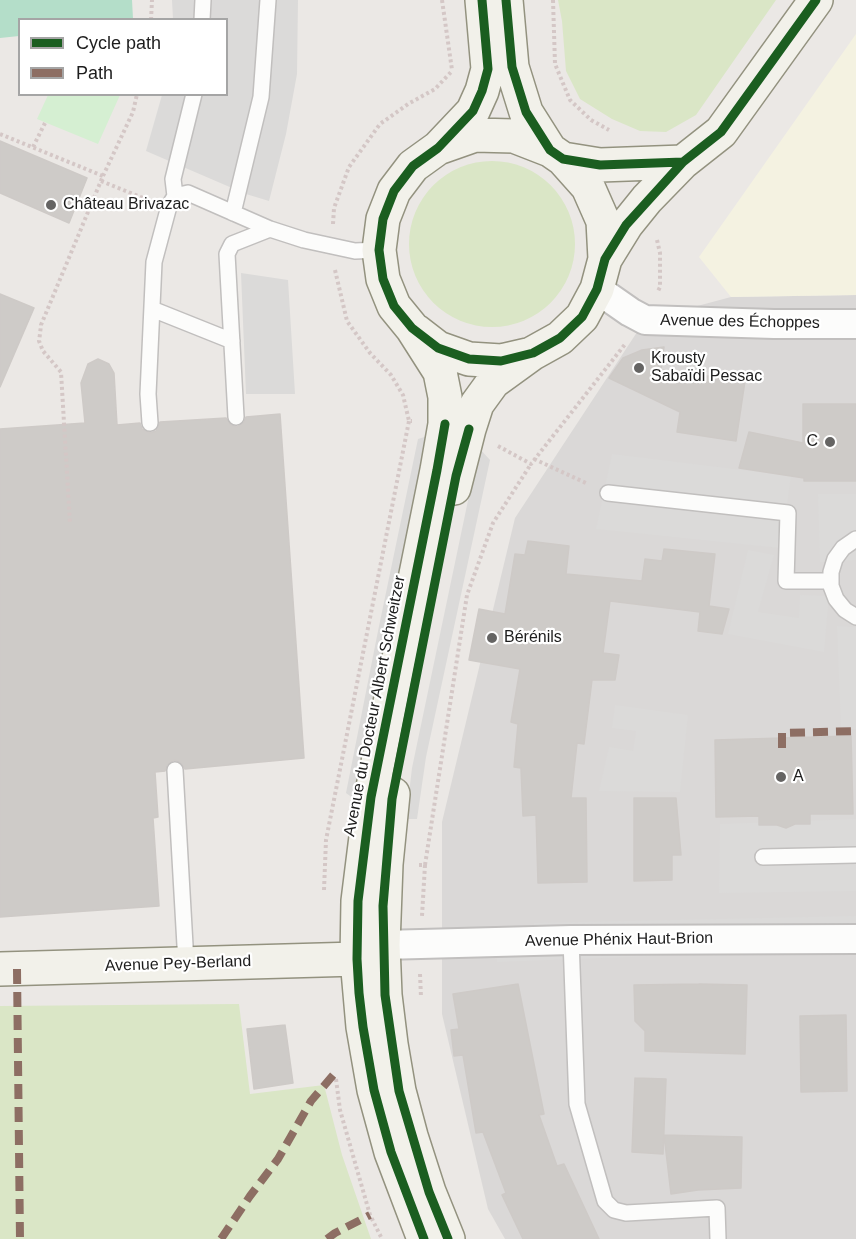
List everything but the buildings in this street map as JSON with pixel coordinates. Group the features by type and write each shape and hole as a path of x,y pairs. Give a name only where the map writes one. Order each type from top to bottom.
{"main road":[{"name":"Avenue du Docteur Albert Schweitzer","path":"457,427 493,382 533,353 560,338 582,316 601,274 603,221 592,195 588,187 557,154 526,112 500,68 482,0"},
{"name":"Avenue du Docteur Albert Schweitzer","path":"424,1239 391,1152 374,1090 363,1027 370,952 386,864 392,799 456,476 457,427 445,397 440,372 412,328 394,306 383,279 379,250 383,219 394,191 413,166 438,148 473,111 482,91 500,68 506,0"},
{"path":"601,274 626,225 647,199 683,162 721,132 816,0"},
{"name":"Avenue du Docteur Albert Schweitzer","path":"438,148 475,135 514,136 557,154"},
{"path":"557,154 600,165 683,162"},
{"name":"Avenue du Docteur Albert Schweitzer","path":"412,328 438,348 469,359 501,361 533,353"},
{"name":"Avenue du Docteur Albert Schweitzer","path":"370,952 385,995 399,1091 429,1192 448,1239"},
{"name":"Avenue Pey-Berland","path":"0,969 186,963 370,952"}],"street":[{"name":"Avenue des Échoppes","path":"601,274 630,312 645,320 856,324"},
{"name":"Avenue Phénix Haut-Brion","path":"370,952 571,940 856,939"}],"lane":[{"path":"202,0 202,18"},
{"path":"233,213 261,97 268,0"},
{"path":"150,423 148,394 154,262 169,206 175,196 173,179 194,96"},
{"path":"175,196 188,193 270,229 331,246 355,251 379,250"},
{"path":"236,417 227,254 232,244 270,229"},
{"path":"152,309 232,341"},
{"path":"608,492 788,513 786,581 831,581"},
{"path":"856,539 843,548 835,559 831,572 836,599 845,610 856,616"},
{"path":"175,770 186,963"},
{"path":"763,857 856,855"},
{"path":"571,940 577,1104 605,1201 614,1210 626,1213 717,1208 718,1239"}],"path":[{"path":"151,18 152,0"},
{"path":"442,0 452,71"},
{"path":"553,0 555,64 570,100 591,120 626,140 635,164"},
{"path":"326,840 409,421 403,395 391,375 370,353 347,321 331,246 334,208 350,167 380,124 435,88 452,71 555,64"},
{"path":"70,524 61,372 39,341 41,325 102,178 133,112 137,96"},
{"path":"33,147 45,123"},
{"path":"0,134 150,201"},
{"path":"425,866 467,595 493,523 532,462 645,320 660,287 660,254 647,199"},
{"path":"409,421 457,427 532,462 608,492"}],"shaded area":[{"path":"172,0 298,0 297,74 286,134 269,201 246,194 146,151 162,96 228,96 228,18 173,18"},
{"path":"856,34 856,295 731,297 699,257"},
{"path":"241,273 288,280 295,394 246,394"},
{"path":"856,295 856,1239 505,1239 488,1209 442,1014 442,822 515,518 645,320 731,297"},
{"path":"431,435 357,801 346,793 378,631 418,439"},
{"path":"479,448 490,460 426,757 417,819 406,819 412,768"},
{"path":"612,454 791,476 781,548 596,529"},
{"path":"818,494 856,494 856,560 820,562"},
{"path":"748,550 774,555 758,612 799,618 800,595 829,596 824,652 728,634"},
{"path":"837,626 856,627 856,729 841,729"},
{"path":"615,705 688,715 680,792 599,791 609,747 633,751 636,731 612,728"},
{"path":"856,819 856,891 719,893 720,824"},
{"path":"856,916 856,927 533,935 534,923"},
{"path":"496,949 760,952 497,962"}],"green space":[{"path":"0,0 132,0 133,18 18,18 18,36 0,38"},
{"path":"558,0 776,0 696,115 666,132 640,131 612,119 580,99 566,71"},
{"path":"47,96 120,96 98,144 37,119"},
{"path":"492,161 508,162 524,167 551,185 569,212 574,228 574,260 569,276 551,303 524,321 508,326 492,327 476,326 460,321 433,303 415,276 410,260 409,244 410,228 415,212 433,185 460,167 476,162"},
{"path":"239,1004 250,1094 324,1085 342,1155 371,1239 0,1239 0,1006"}],"marked path":[{"path":"782,748 782,733 856,731"},
{"path":"17,969 20,1239"},
{"path":"221,1239 278,1159 311,1101 335,1073"},
{"path":"327,1239 370,1215"}],"cycle path":[{"path":"482,0 488,69 482,91 473,111 438,148 413,166 394,191 383,219 379,250 383,279 394,306 412,328 438,348 469,359 501,361 533,353 560,338 582,317 597,289 605,259 626,225 683,162 721,132 816,0"},
{"path":"506,0 512,67 526,112 550,150 563,159 600,165 683,162"},
{"path":"424,1239 391,1152 374,1090 359,993 358,901 371,797 445,424"},
{"path":"448,1239 429,1192 399,1091 385,995 383,906 392,799 456,476 469,429"}],"place":[{"name":"Château Brivazac","path":"51,205"},
{"name":"Krousty Sabaïdi Pessac","path":"639,368"},
{"name":"C","path":"830,442"},
{"name":"Bérénils","path":"492,638"},
{"name":"A","path":"781,777"}]}
